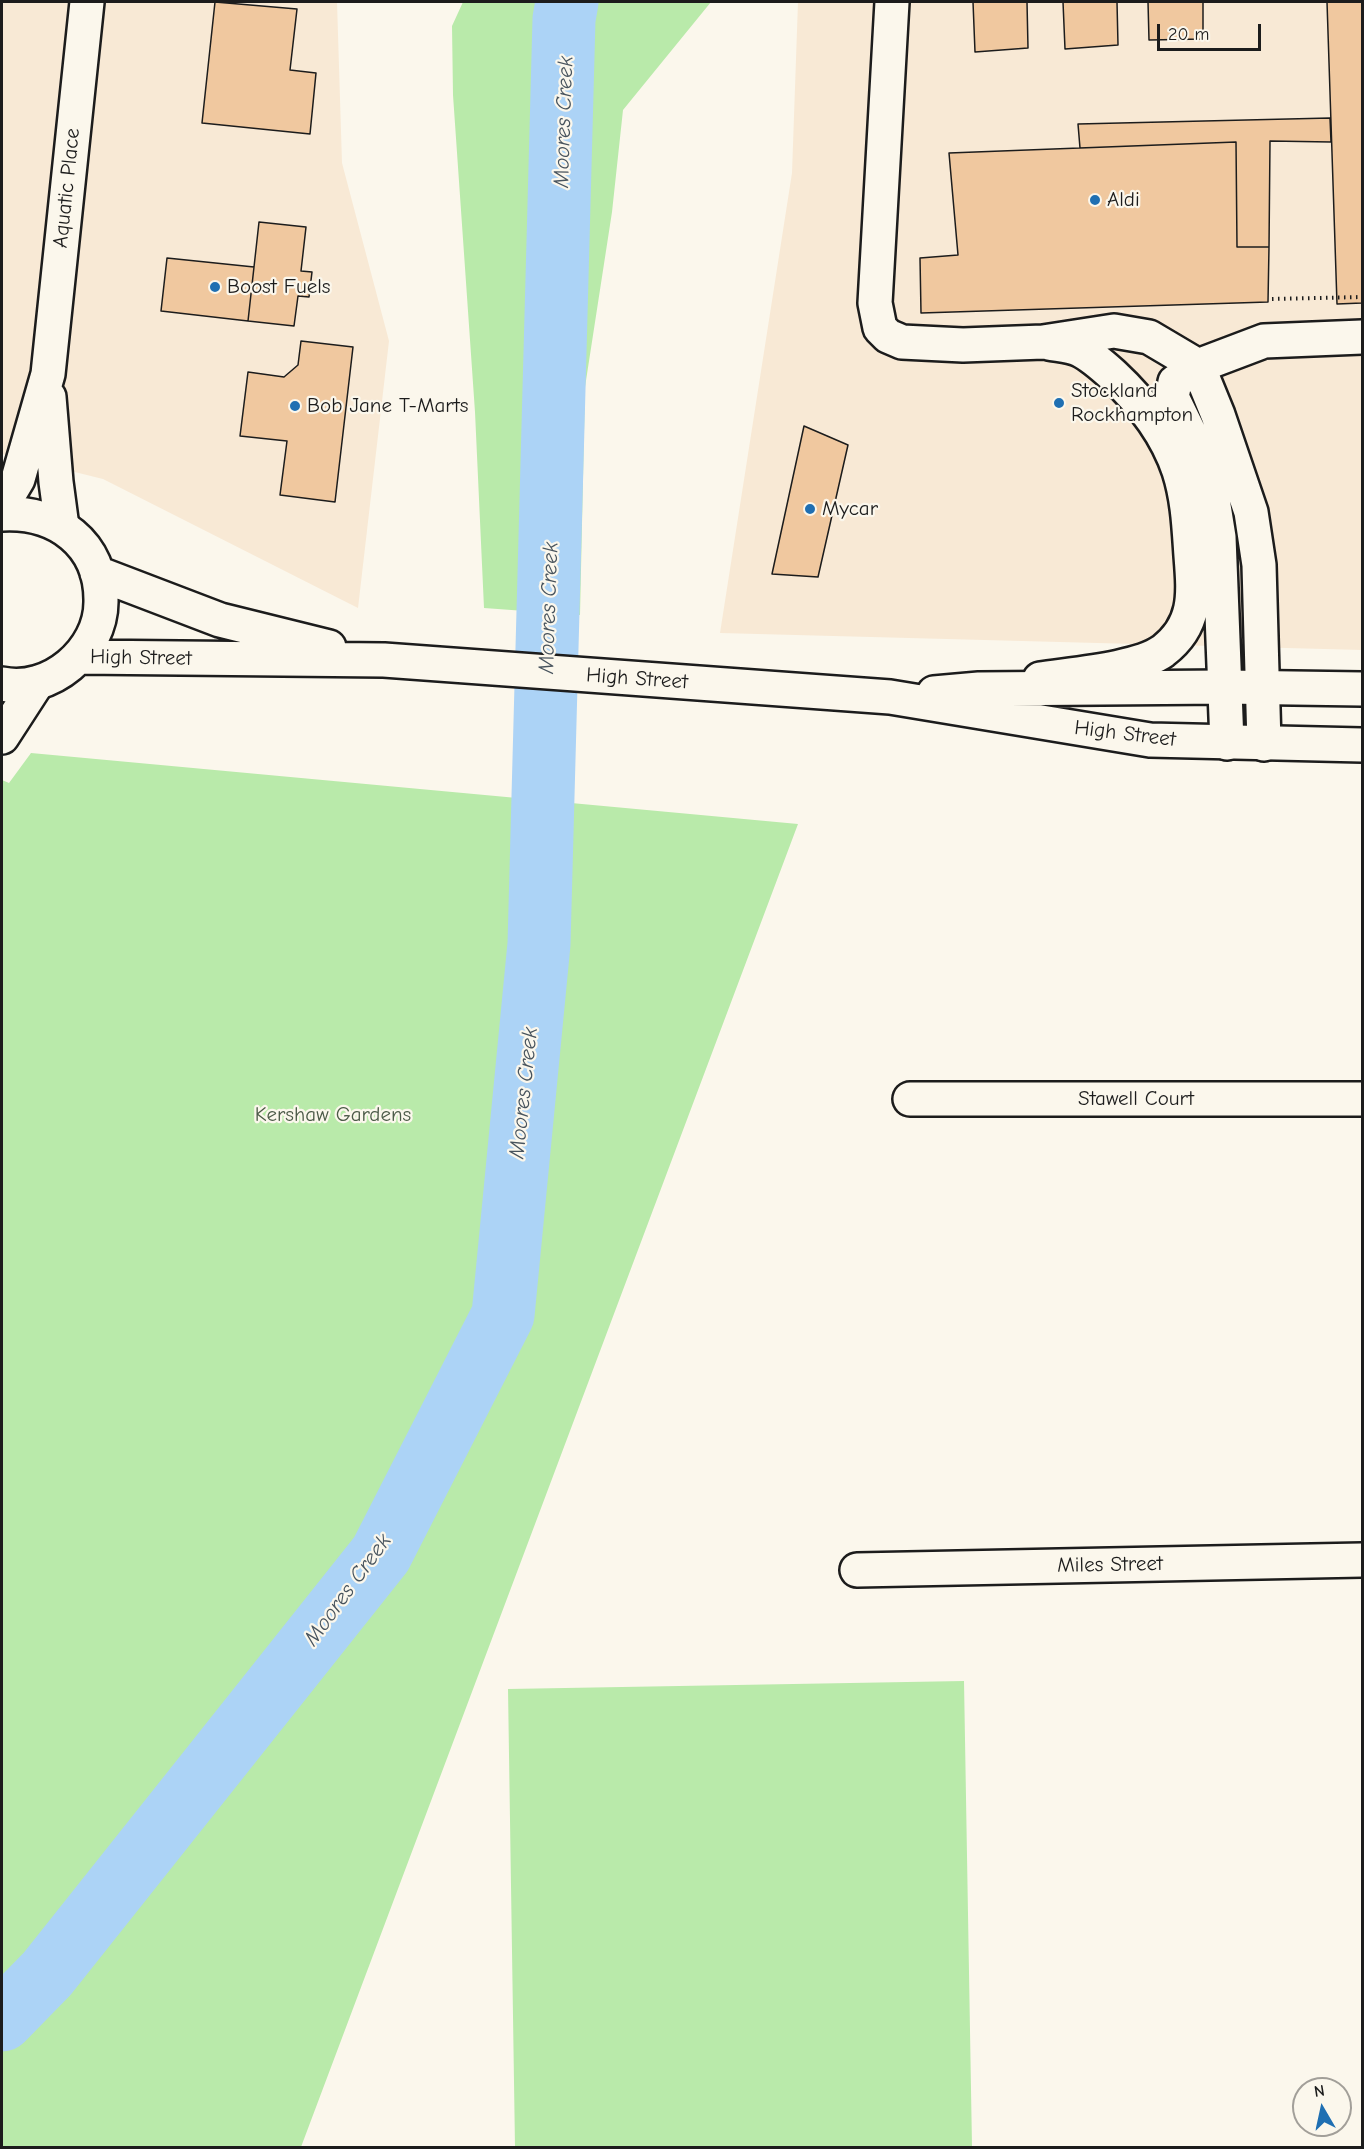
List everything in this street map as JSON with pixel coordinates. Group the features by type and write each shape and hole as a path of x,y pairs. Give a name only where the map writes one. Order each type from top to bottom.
{"main road":[{"name":"Aquatic Place","path":"2,506 18,479 48,375 87,2"},
{"path":"892,2 875,303 880,328 888,336 902,342 963,345 1043,342 1114,332 1149,337 1198,366 1218,415 1251,512 1259,565 1264,744"},
{"path":"1227,743 1219,537 1212,493 1192,438 1172,397 1175,382 1198,366 1264,342 1362,337"},
{"path":"979,689 1137,663 1154,657 1165,650 1185,626 1191,612 1194,590 1188,510 1179,470 1163,435 1138,399 1100,363 1079,349 1043,342"},
{"name":"Aquatic Place","path":"48,375 56,482 62,526"},
{"name":"High Street","path":"2,514 20,513 42,517 62,526 77,539 89,555 97,573 101,602 95,632 79,657 67,669 37,683 10,686 2,684"},
{"name":"High Street","path":"97,573 220,620 384,660"},
{"name":"High Street","path":"79,657 384,660 890,697 1150,740 1362,745"},
{"path":"2,737 37,683"},
{"name":"High Street","path":"890,697 979,689 1225,687 1362,689"},
{"name":"Stawell Court","path":"910,1099 1362,1099"},
{"name":"Miles Street","path":"856,1570 1362,1560"}],"path":[{"path":"1272,299 1362,297"}],"shaded area":[{"path":"2,2 337,2 342,163 389,341 358,608 103,479 2,454"},
{"name":"Stockland Rockhampton","path":"798,2 1362,2 1362,650 720,633 792,173"}],"green space":[{"path":"463,2 711,2 623,110 612,212 585,387 580,615 484,608 475,412 453,95 452,26"},
{"name":"Kershaw Gardens","path":"31,753 798,824 301,2147 2,2147 2,780 9,783"},
{"path":"964,1681 972,2147 515,2147 508,1689"}],"building":[{"path":"215,2 297,9 290,70 316,73 310,134 202,123"},
{"path":"973,2 1027,2 1028,48 975,52"},
{"path":"1063,2 1117,2 1118,45 1065,49"},
{"path":"1148,2 1203,2 1203,39 1149,40"},
{"path":"1327,2 1362,2 1362,303 1337,304"},
{"path":"1330,118 1331,142 1270,141 1269,247 1237,247 1236,142 1080,148 1078,124"},
{"name":"Aldi","path":"1236,142 1237,247 1269,247 1268,302 921,313 920,258 958,255 949,153"},
{"path":"259,222 306,227 301,271 312,272 309,297 298,296 294,326 248,321"},
{"path":"167,258 254,267 248,321 161,311"},
{"name":"Bob Jane T-Marts","path":"301,341 353,347 335,502 280,495 287,441 240,436 248,372 284,377 298,365"},
{"name":"Mycar","path":"804,426 848,445 818,577 772,574"}],"waterway":[{"name":"Moores Creek","path":"2,2020 47,1974 381,1554 503,1315 539,944 564,19 567,2"}],"place":[{"name":"Aldi","path":"1095,200"},
{"name":"Boost Fuels","path":"215,287"},
{"name":"Stockland Rockhampton","path":"1059,403"},
{"name":"Bob Jane T-Marts","path":"295,406"},
{"name":"Mycar","path":"810,509"}]}
